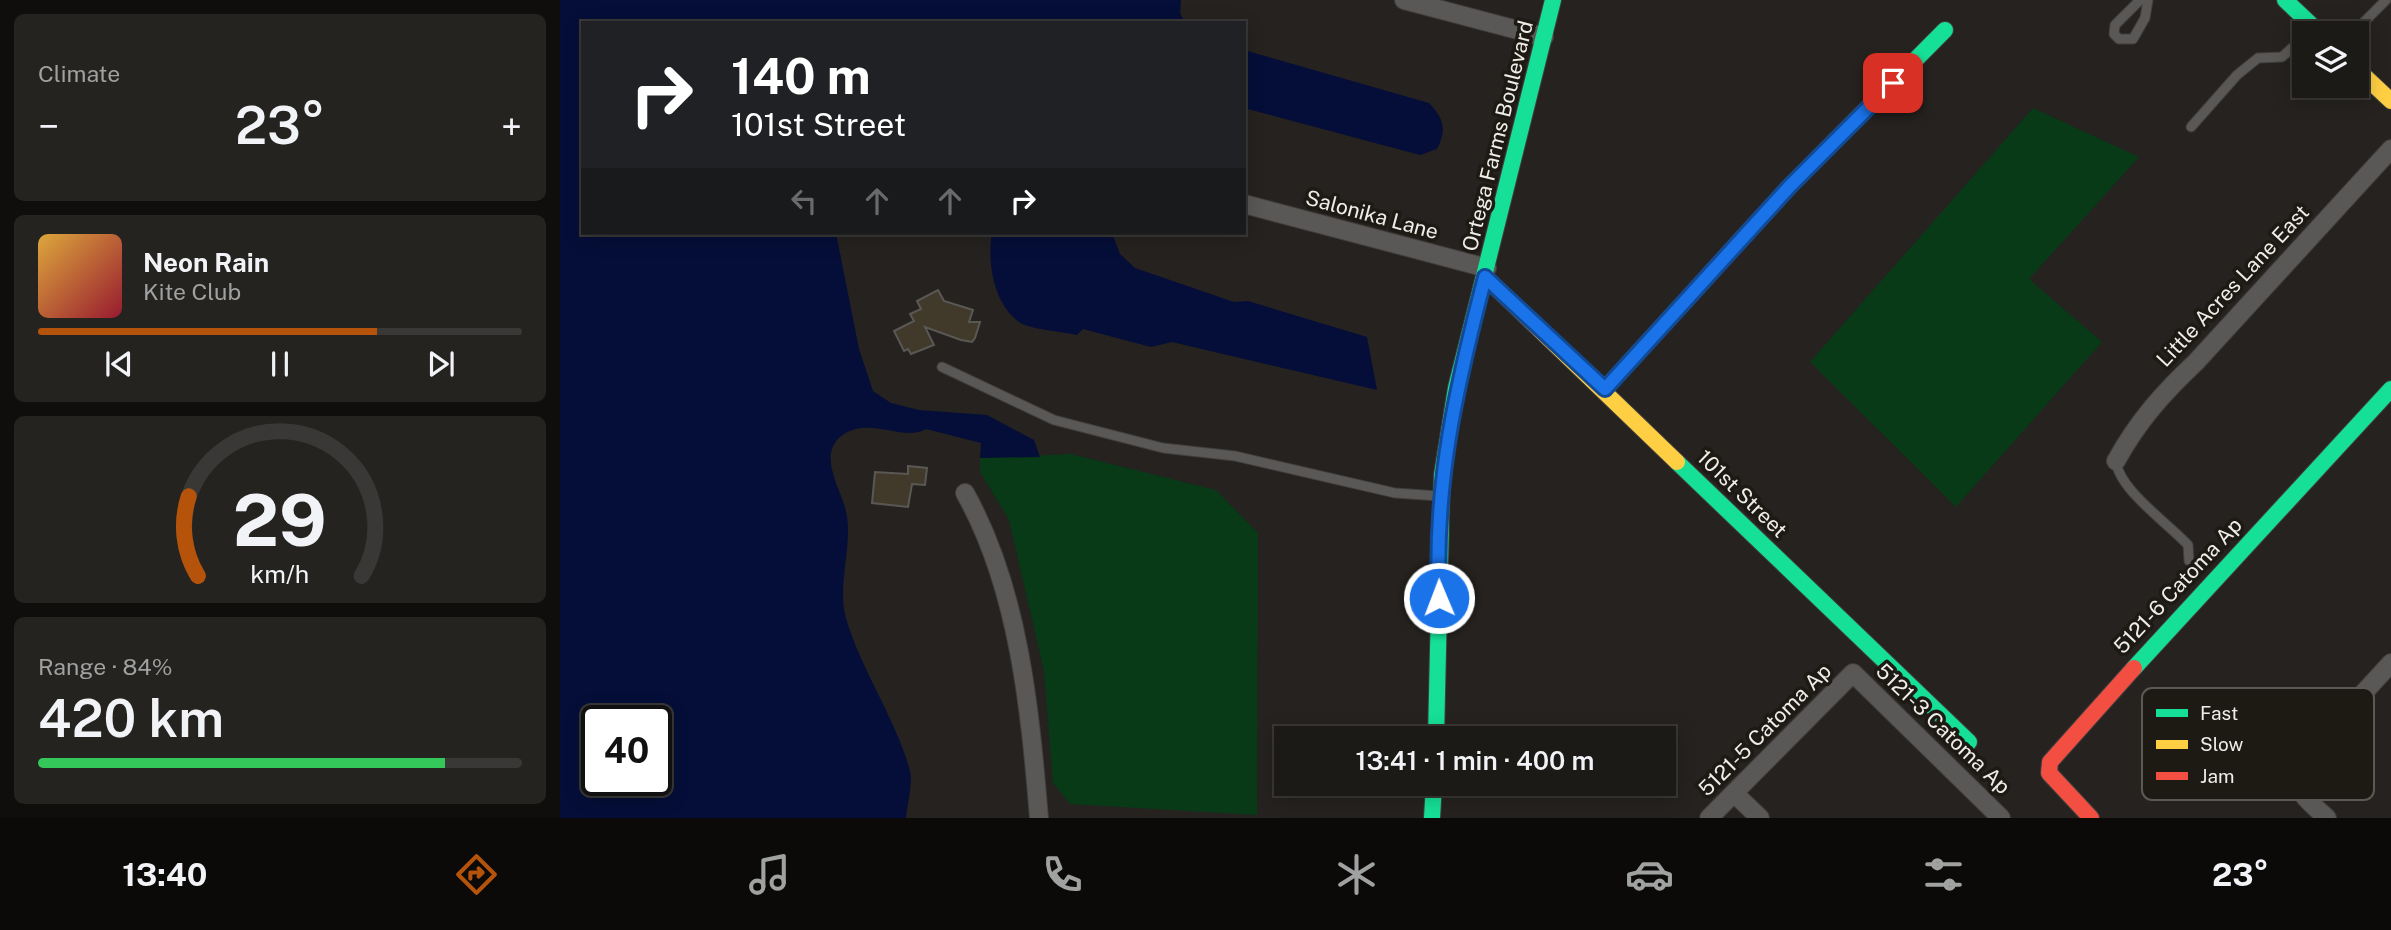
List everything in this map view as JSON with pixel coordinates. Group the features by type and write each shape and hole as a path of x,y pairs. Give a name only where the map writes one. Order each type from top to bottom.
{"street":[{"path":"1404,0 1544,37"},
{"name":"Ortega Farms Boulevard","path":"1436,726 1441,496 1456,388 1553,0"},
{"path":"2285,0 2302,21"},
{"path":"1605,389 1790,186 1945,30"},
{"path":"2369,80 2391,101"},
{"name":"Little Acres Lane East","path":"2116,461 2134,428 2164,392 2196,362 2391,149"},
{"name":"Salonika Lane","path":"1246,205 1486,273"},
{"name":"101st Street","path":"1486,273 1969,742"},
{"name":"5121-6 Catoma Ap","path":"2091,818 2049,774 2050,762 2055,752 2391,389"},
{"path":"965,493 980,520 999,575 1029,696 1039,818"},
{"path":"2368,688 2391,663"},
{"name":"5121-5 Catoma Ap","path":"1709,818 1853,673"},
{"name":"5121-3 Catoma Ap","path":"1853,673 2001,818"},
{"path":"1735,794 1760,818"},
{"path":"1432,818 1433,796"},
{"path":"2308,800 2328,818"}],"lane":[{"path":"2140,0 2115,25 2114,34 2119,39 2133,39 2142,26 2148,0"},
{"path":"2365,21 2386,0"},
{"path":"2191,127 2237,75 2258,58 2282,57 2292,49"},
{"path":"942,368 1054,420 1163,448 1235,456 1395,493 1441,496"},
{"path":"2116,461 2117,472 2126,485 2188,545 2189,561"}],"green space":[{"path":"2033,108 2139,157 2029,279 2102,342 1956,507 1810,362"},
{"path":"1071,454 1216,490 1258,533 1257,815 1070,804 1053,783 1044,671 1009,520 980,472 980,458"}],"shaded area":[{"path":"560,0 1181,0 1180,13 1184,21 581,21 581,235 836,235 859,349 873,391 891,403 919,410 987,415 1034,440 1040,457 980,458 981,443 926,429 907,433 862,428 840,437 834,444 831,453 832,471 848,520 843,605 852,637 904,752 911,776 906,818 560,818"},
{"path":"1246,51 1429,103 1441,119 1442,136 1437,149 1420,155 1246,109"},
{"path":"992,235 1113,235 1120,254 1135,268 1234,302 1248,301 1367,337 1377,390 1172,342 1151,347 1083,329 1077,335 1024,324 1010,314 998,293 991,268"}],"building":[{"path":"938,290 944,301 973,310 969,322 980,322 975,338 972,342 961,340 925,327 934,345 911,354 908,349 904,351 894,331 914,321 910,314 921,309 917,301"},
{"path":"908,466 927,468 925,485 912,484 908,507 872,503 875,472 908,474"}],"traffic: fast":[{"path":"1436,726 1442,475 1456,388 1553,0"},
{"path":"2285,0 2307,21"},
{"path":"1605,389 1790,186 1945,30"},
{"path":"2134,668 2391,389"},
{"path":"1677,462 1969,742"},
{"path":"1432,818 1433,796"}],"traffic: slow":[{"path":"2369,80 2391,101"},
{"path":"1485,277 1677,462"}],"traffic: jam":[{"path":"2091,818 2049,773 2050,762 2134,668"}],"route":[{"path":"1439,598 1444,453 1456,388 1485,277 1605,389 1790,186 1893,83"}]}
